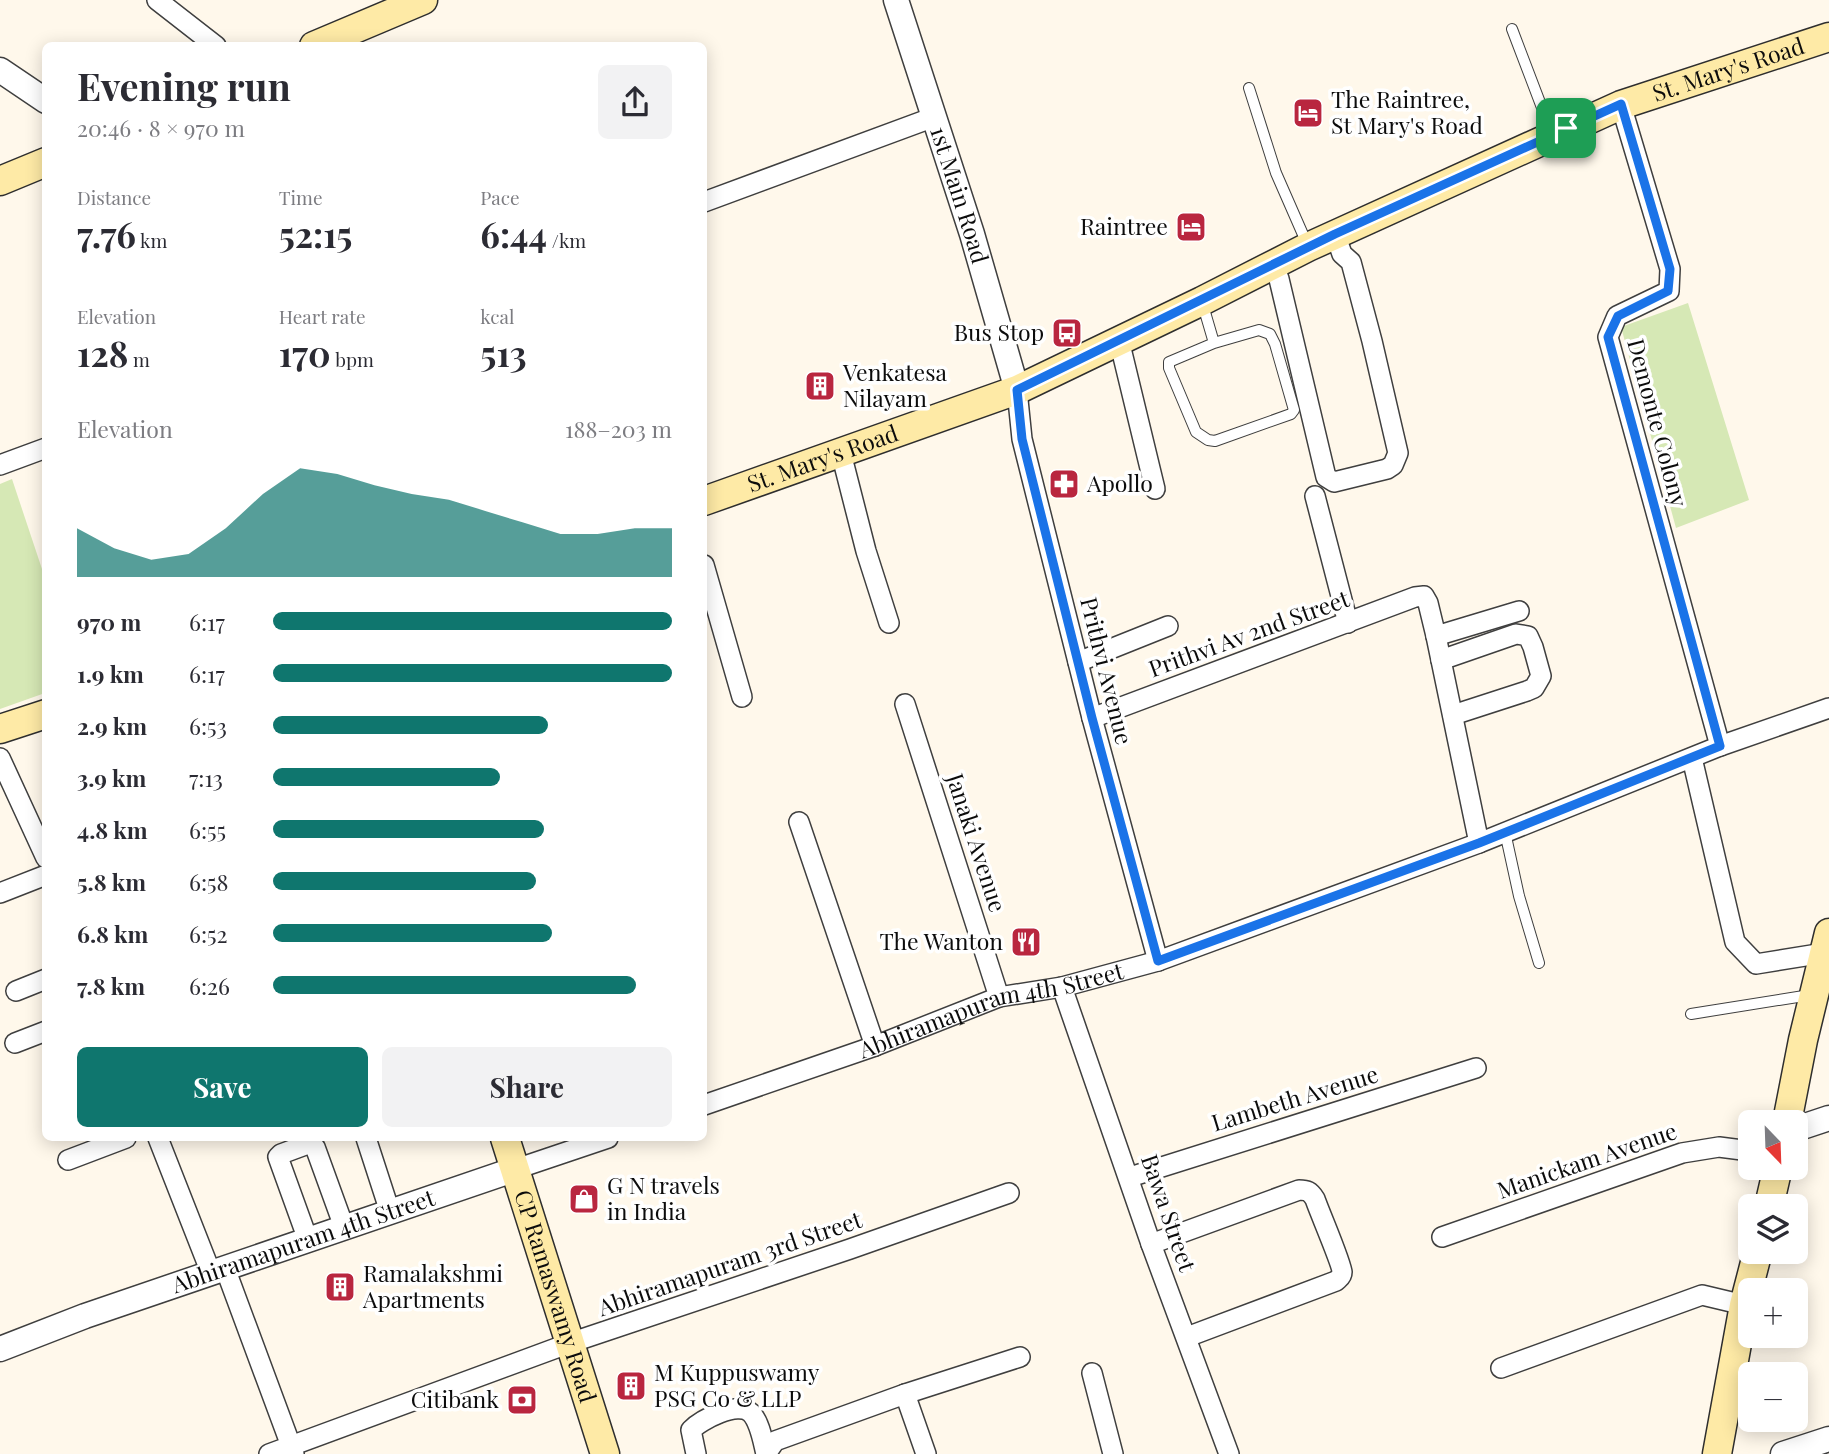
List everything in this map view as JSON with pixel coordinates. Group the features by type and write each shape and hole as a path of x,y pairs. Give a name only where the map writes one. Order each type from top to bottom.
{"main road":[{"path":"323,42 423,0"},
{"name":"St. Mary's Road","path":"707,500 1017,390 1335,234 1621,104 1829,37"},
{"path":"0,181 42,164"},
{"path":"0,729 42,715"},
{"path":"1790,1110 1826,943"},
{"name":"CP Ramaswamy Road","path":"506,1141 603,1454"},
{"path":"1717,1454 1738,1338"}],"street":[{"path":"157,0 211,42"},
{"name":"1st Main Road","path":"896,0 972,234 1017,390"},
{"path":"0,70 42,98"},
{"name":"Demonte Colony","path":"1621,104 1670,269 1668,291 1618,316 1608,337 1720,746"},
{"path":"707,201 934,117"},
{"path":"1274,265 1326,477 1334,481 1387,469 1393,465 1398,453 1351,262 1342,254 1335,234"},
{"path":"1119,341 1155,489"},
{"name":"Prithvi Avenue","path":"1017,390 1022,439 1092,718 1158,961"},
{"path":"0,465 42,449"},
{"path":"841,453 866,551 889,623"},
{"path":"1315,496 1348,623"},
{"path":"707,575 742,697"},
{"name":"Prithvi Av 2nd Street","path":"1092,718 1415,597 1424,596 1428,603 1439,648"},
{"path":"1439,648 1523,616"},
{"path":"1078,663 1168,626"},
{"path":"1439,648 1516,634 1528,636 1541,676 1534,688 1453,715"},
{"path":"1439,648 1479,843"},
{"name":"Janaki Avenue","path":"905,704 999,997"},
{"name":"Abhiramapuram 4th Street","path":"707,1104 875,1046 999,997 1062,987 1158,961 1479,843 1720,746 1829,708"},
{"path":"0,758 42,849"},
{"path":"1692,758 1735,942 1756,964 1826,943"},
{"path":"799,822 875,1046"},
{"path":"0,893 42,877"},
{"path":"16,991 42,981"},
{"name":"Bawa Street","path":"1062,987 1229,1454"},
{"path":"15,1043 42,1033"},
{"name":"Lambeth Avenue","path":"1130,1177 1476,1068"},
{"path":"1808,1125 1829,1118"},
{"path":"68,1160 118,1141"},
{"path":"159,1141 218,1271 293,1450"},
{"path":"322,1141 349,1226"},
{"path":"367,1141 390,1212"},
{"name":"Abhiramapuram 4th Street","path":"0,1349 85,1315 599,1141"},
{"path":"308,1240 278,1157 296,1148 308,1144 315,1147 349,1226"},
{"name":"Manickam Avenue","path":"1442,1237 1682,1153 1718,1147 1738,1150"},
{"path":"1152,1244 1299,1190 1311,1192 1322,1216 1342,1271 1339,1279 1187,1337"},
{"name":"Abhiramapuram 3rd Street","path":"269,1454 293,1450 570,1343 1009,1193"},
{"path":"1501,1368 1702,1295 1738,1304"},
{"path":"766,1454 775,1441 905,1394 1020,1357"},
{"path":"1092,1373 1113,1454"},
{"path":"905,1394 926,1454"},
{"path":"696,1454 691,1430 699,1422 733,1409 745,1409 752,1414 766,1454"},
{"path":"1783,1454 1829,1439"}],"lane":[{"path":"1512,29 1552,135"},
{"path":"1249,88 1276,173 1308,247"},
{"path":"1202,301 1214,343"},
{"path":"1259,330 1270,334 1294,404 1291,414 1215,441 1196,432 1169,368 1169,362 1214,343 1259,330"},
{"path":"1505,832 1519,896 1539,963"},
{"path":"1691,1014 1814,994"}],"green space":[{"path":"1688,303 1749,500 1676,528 1621,327"},
{"path":"12,479 42,569 42,694 0,709 0,484"}],"place":[{"name":"The Raintree, St Mary's Road","path":"1308,113"},
{"name":"Raintree","path":"1191,227"},
{"name":"Bus Stop","path":"1067,333"},
{"name":"Venkatesa Nilayam","path":"820,386"},
{"name":"Apollo","path":"1064,484"},
{"name":"The Wanton","path":"1026,942"},
{"name":"G N travels in India","path":"584,1199"},
{"name":"Ramalakshmi Apartments","path":"340,1287"},
{"name":"M Kuppuswamy PSG Co & LLP","path":"631,1386"},
{"name":"Citibank","path":"522,1400"}],"route":[{"path":"1621,104 1670,269 1668,291 1618,316 1608,337 1720,746 1479,843 1158,961 1092,718 1022,439 1017,390 1308,247 1566,128 1621,104"}]}
